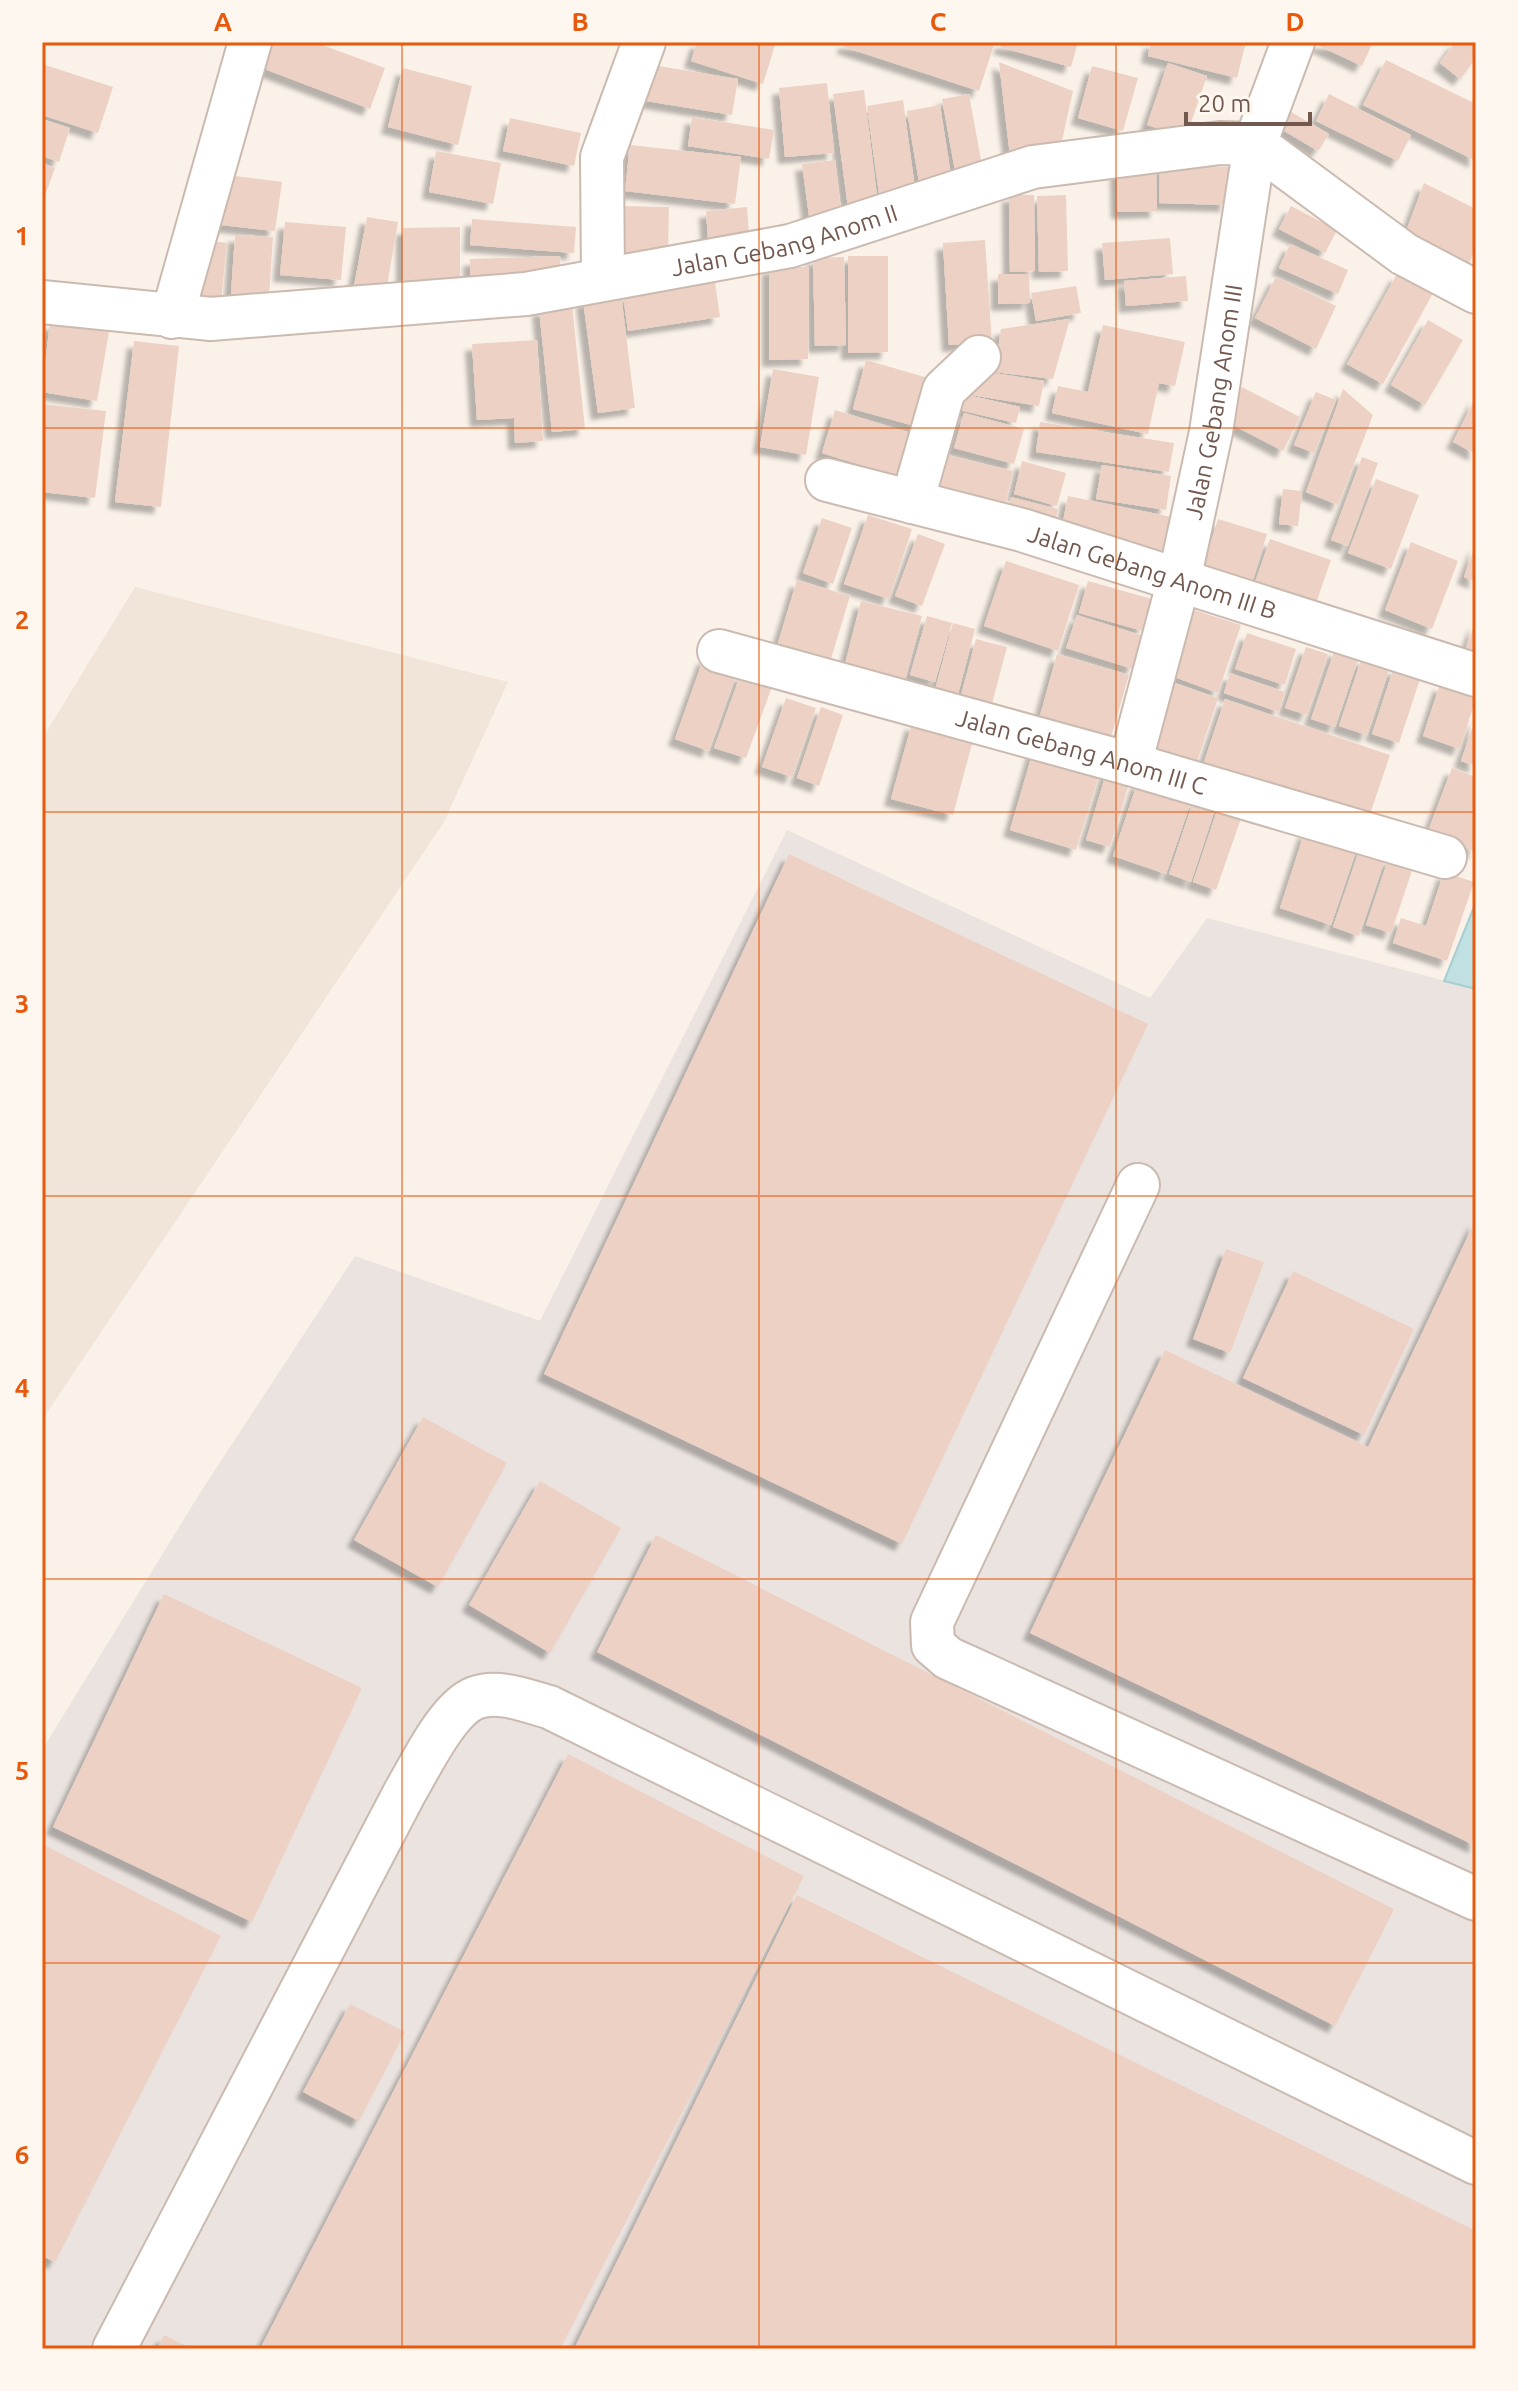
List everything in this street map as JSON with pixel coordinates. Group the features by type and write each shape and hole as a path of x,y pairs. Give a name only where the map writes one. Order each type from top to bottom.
{"street":[{"path":"172,317 250,42"},
{"path":"603,277 602,157 644,42"},
{"name":"Jalan Gebang Anom III","path":"1130,764 1179,580 1211,432 1255,144 1293,42"},
{"name":"Jalan Gebang Anom II","path":"42,302 211,319 526,294 603,277 790,246 1033,167 1220,143 1255,144"},
{"path":"1255,144 1404,254 1476,292"},
{"path":"912,502 944,390 979,357"},
{"name":"Jalan Gebang Anom III B","path":"827,480 1022,530 1476,675"},
{"name":"Jalan Gebang Anom III C","path":"719,651 1130,764 1445,857"},
{"path":"1138,1185 932,1622 933,1645 948,1658 1476,1899"},
{"path":"114,2349 405,1792 448,1720 475,1698 507,1696 549,1707 1476,2163"}],"shaded area":[{"path":"135,587 508,682 444,822 42,1420 42,739"},
{"path":"787,830 1150,998 1207,918 1476,989 1476,2349 42,2349 42,1750 200,1493 355,1256 540,1321"}],"water":[{"path":"1476,902 1476,989 1444,981"}],"building":[{"path":"272,42 314,42 385,68 370,109 262,68"},
{"path":"697,42 776,42 763,84 691,61"},
{"path":"845,42 995,42 979,91 844,47"},
{"path":"1002,42 1078,42 1071,67 1000,47"},
{"path":"1151,42 1246,42 1237,78 1148,56"},
{"path":"1311,42 1373,42 1362,66"},
{"path":"1455,42 1476,42 1476,58 1460,79 1440,63"},
{"path":"1386,60 1476,104 1476,161 1363,105"},
{"path":"999,62 1073,91 1060,150 1010,156"},
{"path":"1168,63 1207,76 1186,137 1147,125"},
{"path":"42,64 113,87 98,133 42,115"},
{"path":"646,64 738,79 732,115 640,100"},
{"path":"1092,66 1138,78 1123,131 1078,118"},
{"path":"403,68 472,86 458,145 388,127"},
{"path":"827,83 834,153 785,157 779,88"},
{"path":"864,90 878,204 848,208 833,94"},
{"path":"969,94 983,171 956,176 942,99"},
{"path":"1329,94 1411,135 1398,161 1316,121"},
{"path":"903,100 916,196 880,201 867,106"},
{"path":"940,105 952,182 920,188 907,111"},
{"path":"1286,109 1329,134 1318,151 1276,126"},
{"path":"692,117 774,130 769,159 688,146"},
{"path":"510,118 581,133 574,166 503,151"},
{"path":"42,119 70,128 59,162 42,156"},
{"path":"630,145 741,157 735,204 625,191"},
{"path":"436,151 501,163 493,204 429,192"},
{"path":"835,160 842,218 810,223 802,164"},
{"path":"42,163 55,168 42,204"},
{"path":"1160,165 1228,167 1227,205 1159,203"},
{"path":"1156,166 1157,211 1118,212 1117,167"},
{"path":"228,175 282,182 275,231 221,225"},
{"path":"1424,183 1476,209 1476,245 1467,270 1401,245"},
{"path":"1009,195 1034,195 1035,271 1010,272"},
{"path":"1066,195 1068,271 1039,272 1037,196"},
{"path":"620,206 669,207 668,256 619,255"},
{"path":"1291,206 1337,230 1325,253 1279,229"},
{"path":"747,207 750,248 709,252 706,211"},
{"path":"367,217 398,222 386,292 354,286"},
{"path":"472,219 576,227 574,253 470,245"},
{"path":"285,222 346,227 341,280 280,275"},
{"path":"460,227 460,288 403,289 403,228"},
{"path":"235,235 273,237 269,297 231,294"},
{"path":"1170,238 1173,274 1105,280 1102,243"},
{"path":"198,239 227,243 220,311 190,308"},
{"path":"985,240 992,343 949,345 943,243"},
{"path":"1290,244 1348,270 1338,294 1279,268"},
{"path":"560,256 561,284 471,288 470,259"},
{"path":"848,256 888,256 888,352 848,353"},
{"path":"844,257 846,345 815,346 813,258"},
{"path":"769,267 809,267 808,359 769,360"},
{"path":"998,274 1029,274 1030,303 998,304"},
{"path":"1397,274 1433,293 1383,384 1347,364"},
{"path":"1186,276 1188,301 1126,306 1124,281"},
{"path":"1276,277 1336,306 1316,349 1255,318"},
{"path":"715,282 720,317 628,331 623,295"},
{"path":"1076,286 1081,313 1036,321 1031,293"},
{"path":"621,294 635,408 598,413 583,300"},
{"path":"572,305 585,429 552,432 539,309"},
{"path":"1070,319 1053,379 995,372 1001,329"},
{"path":"1428,320 1463,340 1425,405 1391,385"},
{"path":"50,322 109,332 97,401 42,392"},
{"path":"1103,325 1185,342 1175,386 1159,383 1148,434 1052,413 1058,386 1088,392"},
{"path":"537,340 543,441 515,443 514,418 477,420 472,344"},
{"path":"134,341 179,346 161,507 115,502"},
{"path":"866,360 935,380 922,428 853,409"},
{"path":"773,369 819,377 806,455 760,447"},
{"path":"975,370 1044,381 1039,406 971,395"},
{"path":"1242,387 1300,417 1283,451 1225,421"},
{"path":"1343,389 1373,415 1338,505 1306,492"},
{"path":"1316,392 1336,400 1314,453 1294,445"},
{"path":"963,394 1020,407 1016,423 959,410"},
{"path":"1476,397 1476,454 1453,442"},
{"path":"42,404 106,411 95,498 42,492"},
{"path":"835,410 913,434 900,477 822,453"},
{"path":"964,413 1024,429 1014,464 954,448"},
{"path":"1040,422 1174,443 1169,472 1036,452"},
{"path":"930,451 1013,471 1004,510 921,490"},
{"path":"1362,457 1378,463 1348,546 1331,540"},
{"path":"1022,461 1066,473 1057,506 1014,494"},
{"path":"1102,465 1171,476 1166,510 1096,499"},
{"path":"1376,479 1419,495 1391,569 1348,553"},
{"path":"1283,489 1302,491 1298,526 1279,524"},
{"path":"1068,496 1172,517 1164,558 1060,537"},
{"path":"1011,497 1058,509 1052,534 1005,521"},
{"path":"868,515 912,529 889,599 844,584"},
{"path":"822,518 852,528 833,584 803,573"},
{"path":"1218,519 1267,534 1249,592 1200,578"},
{"path":"918,534 945,544 922,606 895,596"},
{"path":"1270,539 1331,560 1313,612 1252,591"},
{"path":"1411,542 1458,561 1432,629 1385,610"},
{"path":"1476,544 1476,582 1464,577"},
{"path":"1006,561 1079,585 1058,651 984,626"},
{"path":"797,580 850,596 831,659 778,643"},
{"path":"1088,581 1152,599 1143,631 1079,613"},
{"path":"861,601 922,616 903,688 843,672"},
{"path":"1191,609 1241,625 1218,693 1169,675"},
{"path":"1077,615 1144,636 1133,669 1066,648"},
{"path":"927,616 952,623 935,682 910,675"},
{"path":"1476,621 1476,661 1463,656"},
{"path":"953,623 975,629 957,697 935,690"},
{"path":"1247,633 1296,649 1285,685 1235,669"},
{"path":"976,639 1007,647 990,711 959,703"},
{"path":"1306,647 1328,654 1307,715 1285,708"},
{"path":"1335,649 1359,657 1335,727 1311,719"},
{"path":"1057,654 1129,675 1109,744 1038,723"},
{"path":"704,657 738,669 709,751 675,739"},
{"path":"1362,657 1390,666 1367,735 1339,726"},
{"path":"1394,667 1421,676 1399,743 1372,734"},
{"path":"741,673 773,684 746,758 714,748"},
{"path":"1230,673 1285,692 1279,712 1224,693"},
{"path":"1169,681 1218,698 1194,771 1144,754"},
{"path":"1440,684 1476,697 1460,749 1423,736"},
{"path":"786,698 816,708 792,777 762,767"},
{"path":"1225,699 1390,755 1367,823 1202,768"},
{"path":"821,707 843,715 819,786 797,778"},
{"path":"1476,716 1476,766 1461,761"},
{"path":"912,723 973,740 953,815 891,799"},
{"path":"1034,748 1101,769 1076,850 1010,830"},
{"path":"1108,767 1132,774 1110,847 1086,840"},
{"path":"1452,768 1476,777 1476,852 1464,847 1460,856 1424,842"},
{"path":"1138,781 1192,799 1166,874 1113,856"},
{"path":"1194,799 1216,806 1191,882 1169,874"},
{"path":"1220,802 1244,810 1216,890 1193,882"},
{"path":"1305,831 1357,848 1331,925 1280,908"},
{"path":"1361,845 1387,853 1359,936 1333,927"},
{"path":"789,854 1148,1024 902,1544 544,1374"},
{"path":"1389,857 1414,865 1391,933 1366,925"},
{"path":"1444,872 1474,882 1447,961 1393,943 1401,918 1426,926"},
{"path":"1476,1219 1476,1846 1030,1633 1165,1350 1368,1447"},
{"path":"1226,1249 1264,1262 1230,1353 1193,1339"},
{"path":"1293,1271 1414,1329 1364,1435 1243,1378"},
{"path":"423,1417 507,1463 438,1587 354,1540"},
{"path":"540,1481 621,1528 550,1653 469,1605"},
{"path":"656,1535 1394,1909 1335,2026 597,1652"},
{"path":"164,1594 362,1688 252,1922 53,1827"},
{"path":"568,1754 804,1876 560,2349 260,2349"},
{"path":"42,1844 221,1936 55,2262 42,2256"},
{"path":"797,1895 1476,2231 1476,2349 574,2349"},
{"path":"350,2004 405,2032 359,2121 303,2092"},
{"path":"164,2335 192,2349 157,2349"}]}
